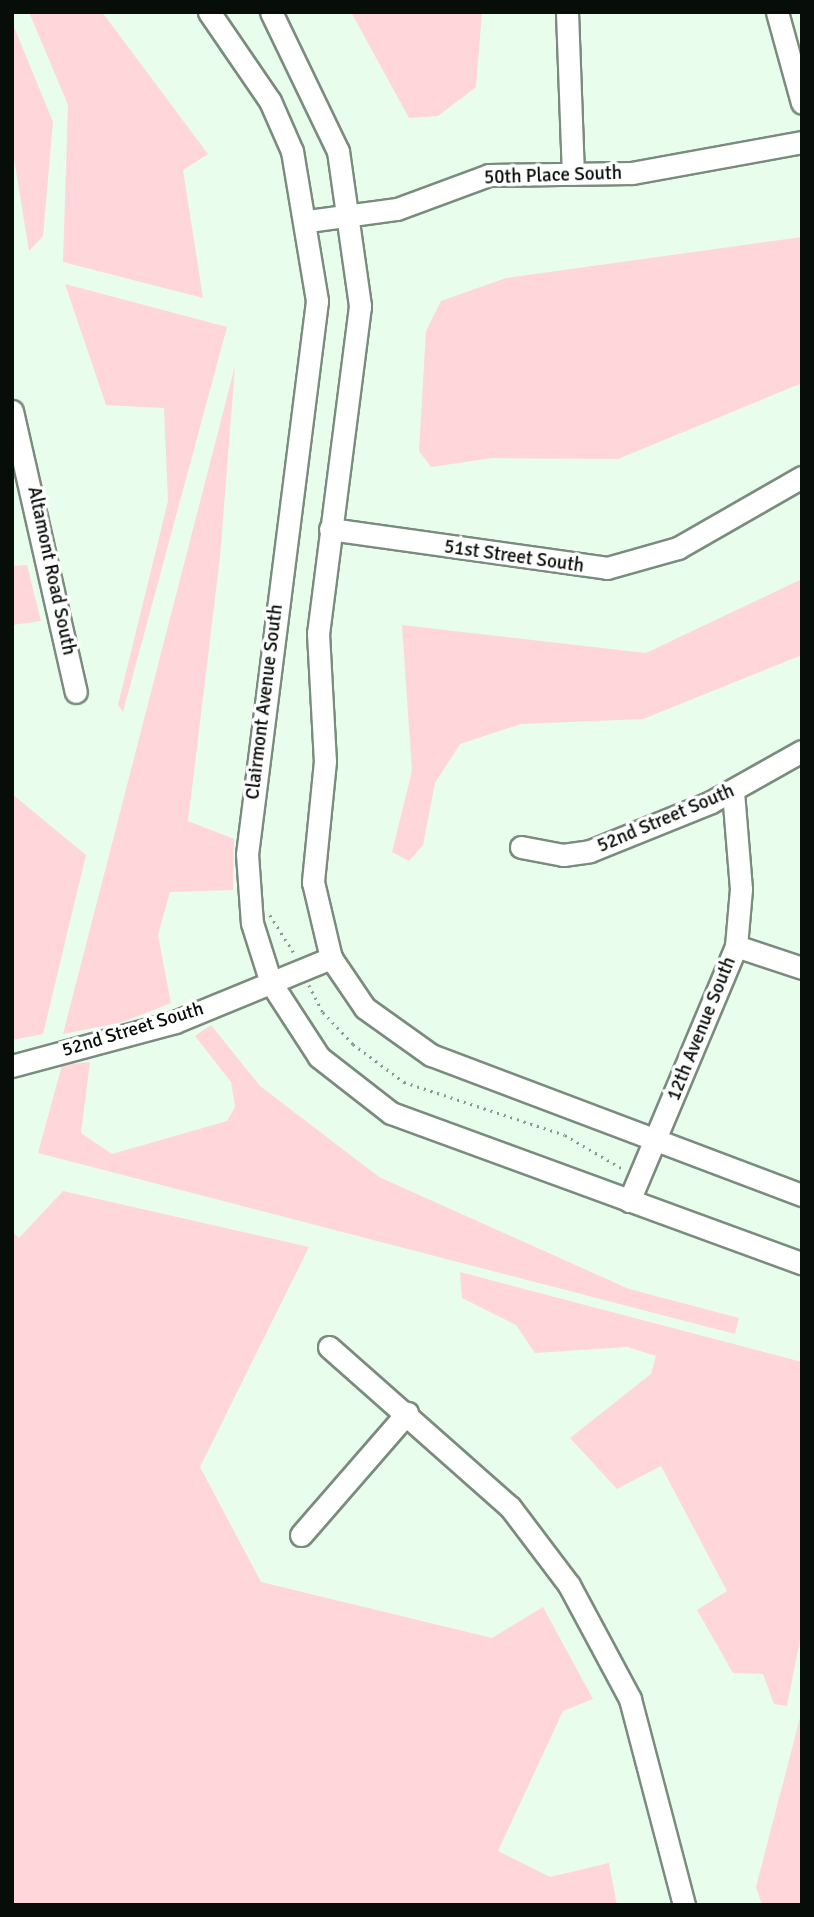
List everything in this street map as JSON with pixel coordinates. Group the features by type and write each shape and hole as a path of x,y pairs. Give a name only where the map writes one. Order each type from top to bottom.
{"street":[{"name":"Clairmont Avenue South","path":"209,12 270,101 292,151 307,220 316,341 247,854 252,923 271,983 304,1040 371,1101 412,1123 629,1201"},
{"path":"271,12 332,131 349,215 360,329 330,529 318,633 325,761 313,882 331,958 365,1008 413,1046 802,1195"},
{"path":"567,12 573,174"},
{"path":"777,12 802,103"},
{"name":"50th Place South","path":"307,220 412,204 489,175 656,170 802,142"},
{"name":"Altamont Road South","path":"12,411 76,692"},
{"name":"51st Street South","path":"330,529 607,568 678,548 802,477"},
{"name":"52nd Street South","path":"521,847 548,854 590,851 733,791 802,751"},
{"name":"12th Avenue South","path":"629,1201 736,946 741,890 733,791"},
{"path":"736,946 802,968"},
{"name":"52nd Street South","path":"12,1066 175,1022 331,958"},
{"path":"629,1201 802,1263"},
{"path":"328,1347 407,1413 510,1507 569,1585 630,1699 684,1905"},
{"path":"301,1535 407,1413"}],"path":[{"path":"265,903 323,1012 404,1082 565,1135 638,1178"}],"shaded area":[{"path":"29,12 102,12 208,154 183,170 203,298 63,262 68,105"},
{"path":"351,12 482,12 476,87 438,116 409,118"},
{"path":"12,22 53,122 43,236 29,251 12,146"},
{"path":"802,237 802,383 618,459 492,458 431,467 419,451 426,331 441,301 506,278"},
{"path":"65,284 227,327 123,712 118,705 168,501 164,408 106,405"},
{"path":"235,366 220,557 188,821 234,839 233,890 170,892 158,935 171,1003 123,1022 63,1034"},
{"path":"27,565 41,621 12,625 12,566"},
{"path":"802,579 802,655 643,719 521,724 460,744 435,783 423,845 409,861 392,852 412,771 402,625 646,653"},
{"path":"12,794 86,855 43,1034 12,1040"},
{"path":"211,1025 260,1086 379,1177 629,1289 739,1318 735,1334 38,1153 62,1065 90,1062 81,1133 112,1154 227,1121 235,1107 231,1082 195,1036"},
{"path":"63,1191 309,1247 200,1467 261,1582 492,1638 543,1607 593,1699 563,1711 498,1851 550,1877 609,1863 617,1905 12,1905 12,1231 19,1238"},
{"path":"460,1272 802,1362 802,1629 787,1706 774,1704 763,1674 733,1673 697,1610 727,1591 661,1466 617,1489 570,1438 651,1374 656,1356 627,1347 535,1353 516,1325 462,1298"},
{"path":"802,1710 802,1905 762,1905 756,1887"}]}
